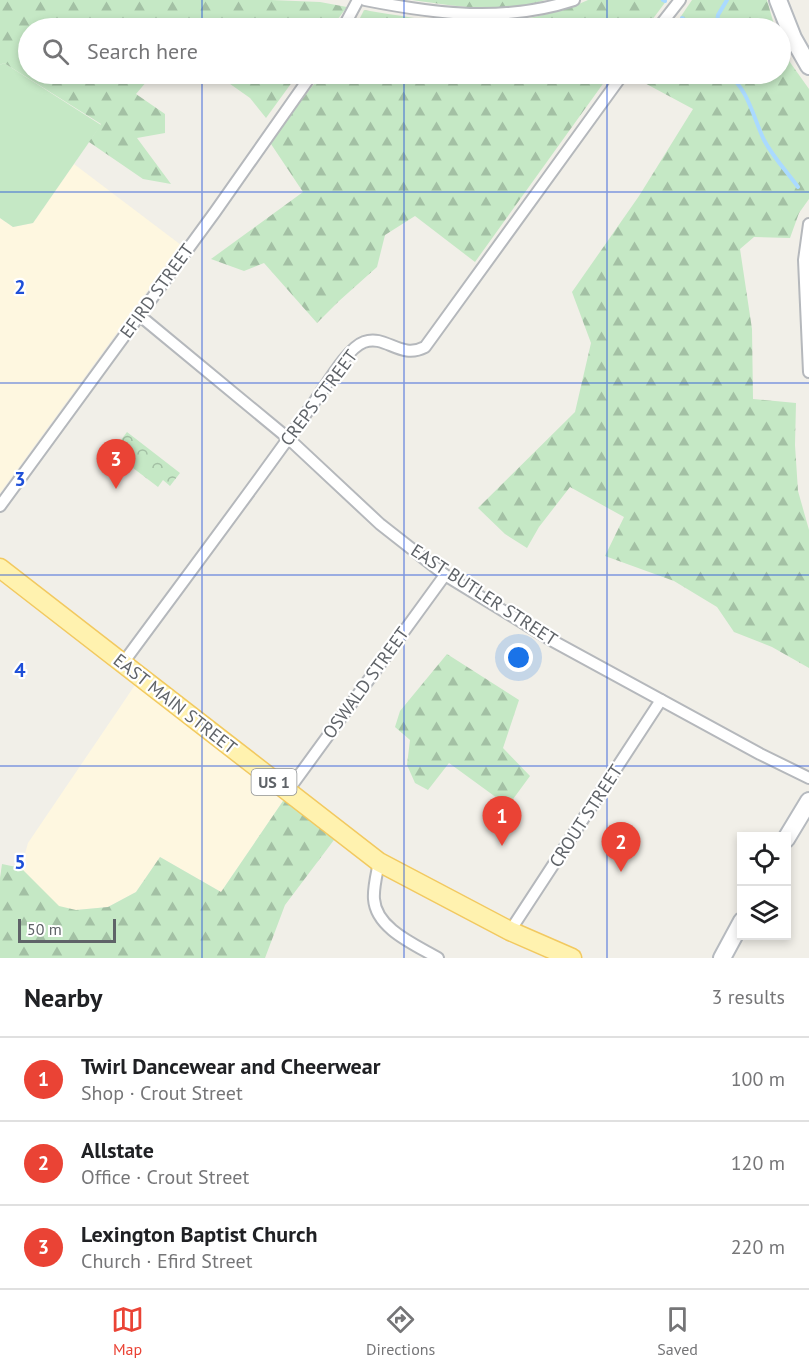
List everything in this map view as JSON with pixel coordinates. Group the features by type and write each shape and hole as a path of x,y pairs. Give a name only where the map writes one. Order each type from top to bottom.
{"main road":[{"name":"EAST MAIN STREET","path":"0,568 379,862 510,931 572,958"}],"street":[{"path":"348,18 358,0"},
{"path":"365,0 477,15 526,12 574,0"},
{"path":"666,18 680,0"},
{"path":"778,0 785,18"},
{"path":"791,33 809,66"},
{"name":"EFIRD STREET","path":"0,506 305,84"},
{"name":"CREPS STREET","path":"123,663 355,347 374,340 409,352 417,351 430,342 615,84"},
{"path":"809,224 804,273 809,372"},
{"name":"EAST BUTLER STREET","path":"139,315 288,439 380,524 445,575 551,640 809,778"},
{"name":"OSWALD STREET","path":"287,792 445,575"},
{"name":"CROUT STREET","path":"510,931 661,700"},
{"path":"790,832 809,801"},
{"path":"379,862 374,899 377,913 398,934 438,958"},
{"path":"722,958 737,929"}],"shaded area":[{"path":"74,164 181,245 0,493 0,218 13,227 33,223"},
{"path":"135,685 283,801 221,892 160,857 136,892 108,907 76,910 59,907 21,868 28,843"}],"green space":[{"path":"0,0 271,0 320,2 347,7 339,18 18,18 18,72 4,63 0,65"},
{"path":"412,0 545,0 529,5 479,8"},
{"path":"588,0 667,0 654,18 528,18"},
{"path":"692,0 767,0 772,18 680,18"},
{"path":"364,10 417,18 360,18"},
{"path":"4,63 18,72 18,84 37,84 101,125 33,223 13,227 0,218 0,65"},
{"path":"791,64 809,89 809,199 799,213 790,238 754,237 740,249 752,329 753,399 796,403 795,445 798,491 809,530 809,668 772,647 734,632 717,607 674,581 605,556 624,517 570,487 539,527 527,548 505,534 478,508 575,412 591,343 572,292 639,196 693,109 646,84 791,84"},
{"path":"37,84 144,84 136,94 165,114 165,133 137,138 171,184 143,179 89,142 101,124"},
{"path":"230,84 291,84 266,118 250,98"},
{"path":"314,84 603,84 475,262 415,216 385,235 377,267 317,323 264,263 244,271 211,259 303,192 269,141"},
{"path":"127,432 180,473 170,486 163,480 158,487 112,452"},
{"path":"447,654 519,700 503,748 530,776 508,806 449,763 428,790 415,783 407,765 410,740 395,727 400,711"},
{"path":"287,792 340,832 285,905 265,958 0,958 2,864 21,868 59,906 76,910 108,907 136,892 160,857 221,892"}],"waterway":[{"path":"718,18 727,0"},
{"path":"738,84 746,96 768,146 798,187"}],"place":[{"name":"Lexington Baptist Church","path":"116,489"},
{"name":"Twirl Dancewear and Cheerwear","path":"502,846"},
{"name":"Allstate","path":"621,872"}]}
